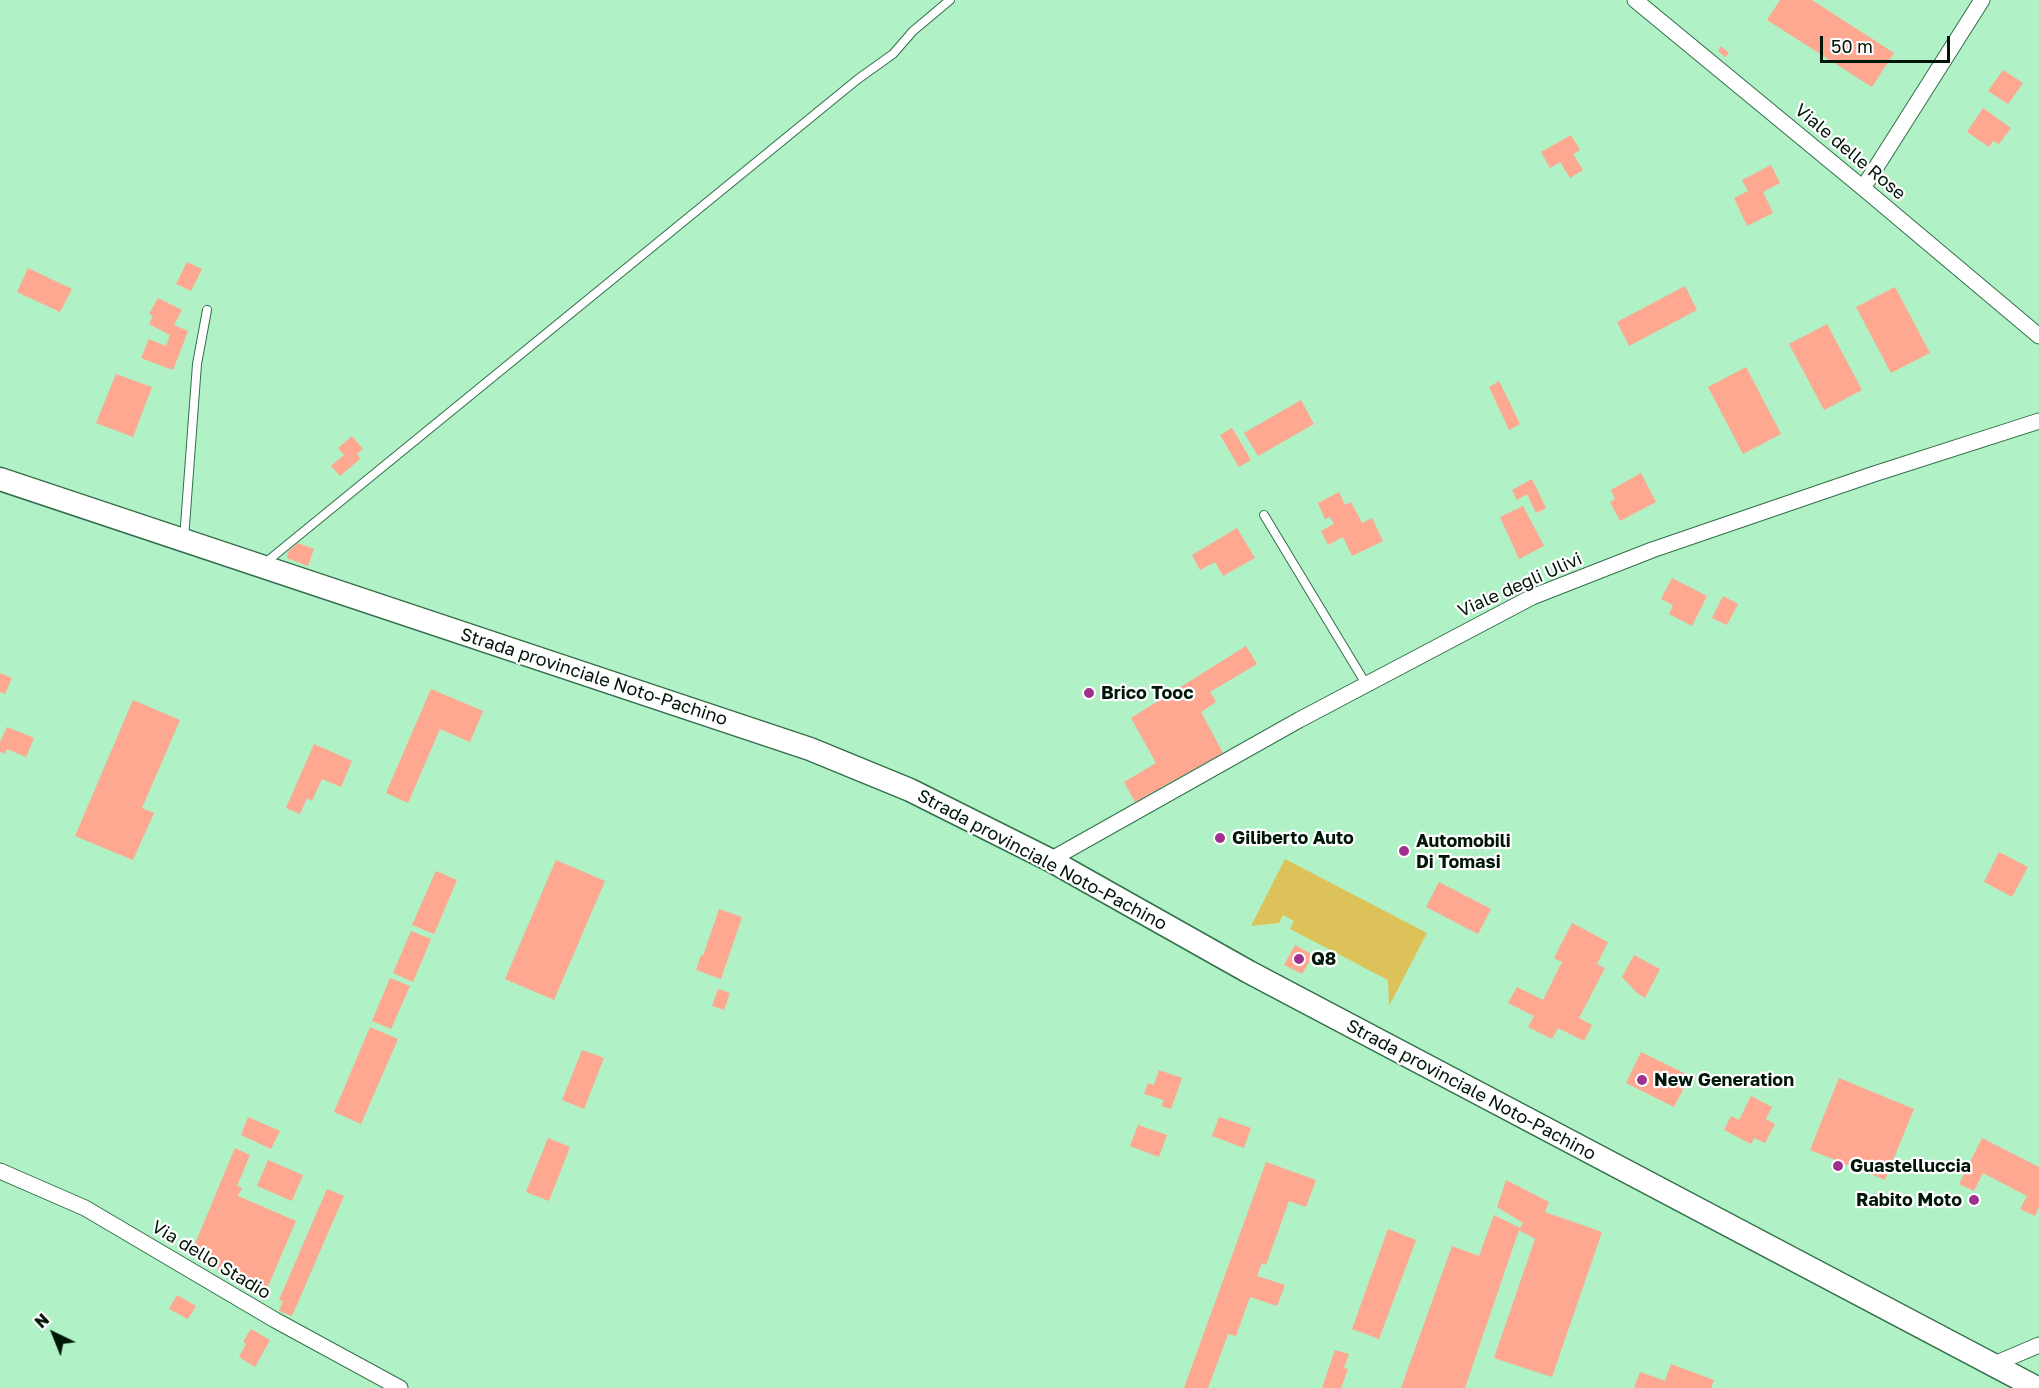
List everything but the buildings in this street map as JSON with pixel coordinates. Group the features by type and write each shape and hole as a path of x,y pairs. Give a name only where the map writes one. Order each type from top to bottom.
{"street":[{"name":"Viale delle Rose","path":"1635,0 2039,336"},
{"path":"1863,188 1982,0"},
{"name":"Viale degli Ulivi","path":"1050,860 1366,684 1532,597 1652,550 1874,474 2039,421"},
{"name":"Strada provinciale Noto-Pachino","path":"0,479 810,749 910,790 1050,860 1278,987 1992,1365 2035,1382"},
{"name":"Via dello Stadio","path":"0,1171 86,1208 274,1320 400,1388"},
{"path":"1992,1365 2039,1345"}],"lane":[{"path":"261,566 858,80 893,54 913,31 950,0"},
{"path":"184,540 197,364 207,310"},
{"path":"1264,515 1366,684"}],"shaded area":[{"path":"1285,859 1427,933 1389,1006 1388,980 1290,929 1294,921 1283,915 1279,923 1251,926"}],"place":[{"name":"Brico Tooc","path":"1089,693"},
{"name":"Giliberto Auto","path":"1220,838"},
{"name":"Automobili Di Tomasi","path":"1404,851"},
{"name":"Q8","path":"1299,959"},
{"name":"New Generation","path":"1642,1080"},
{"name":"Guastelluccia","path":"1838,1166"},
{"name":"Rabito Moto","path":"1974,1200"}]}
